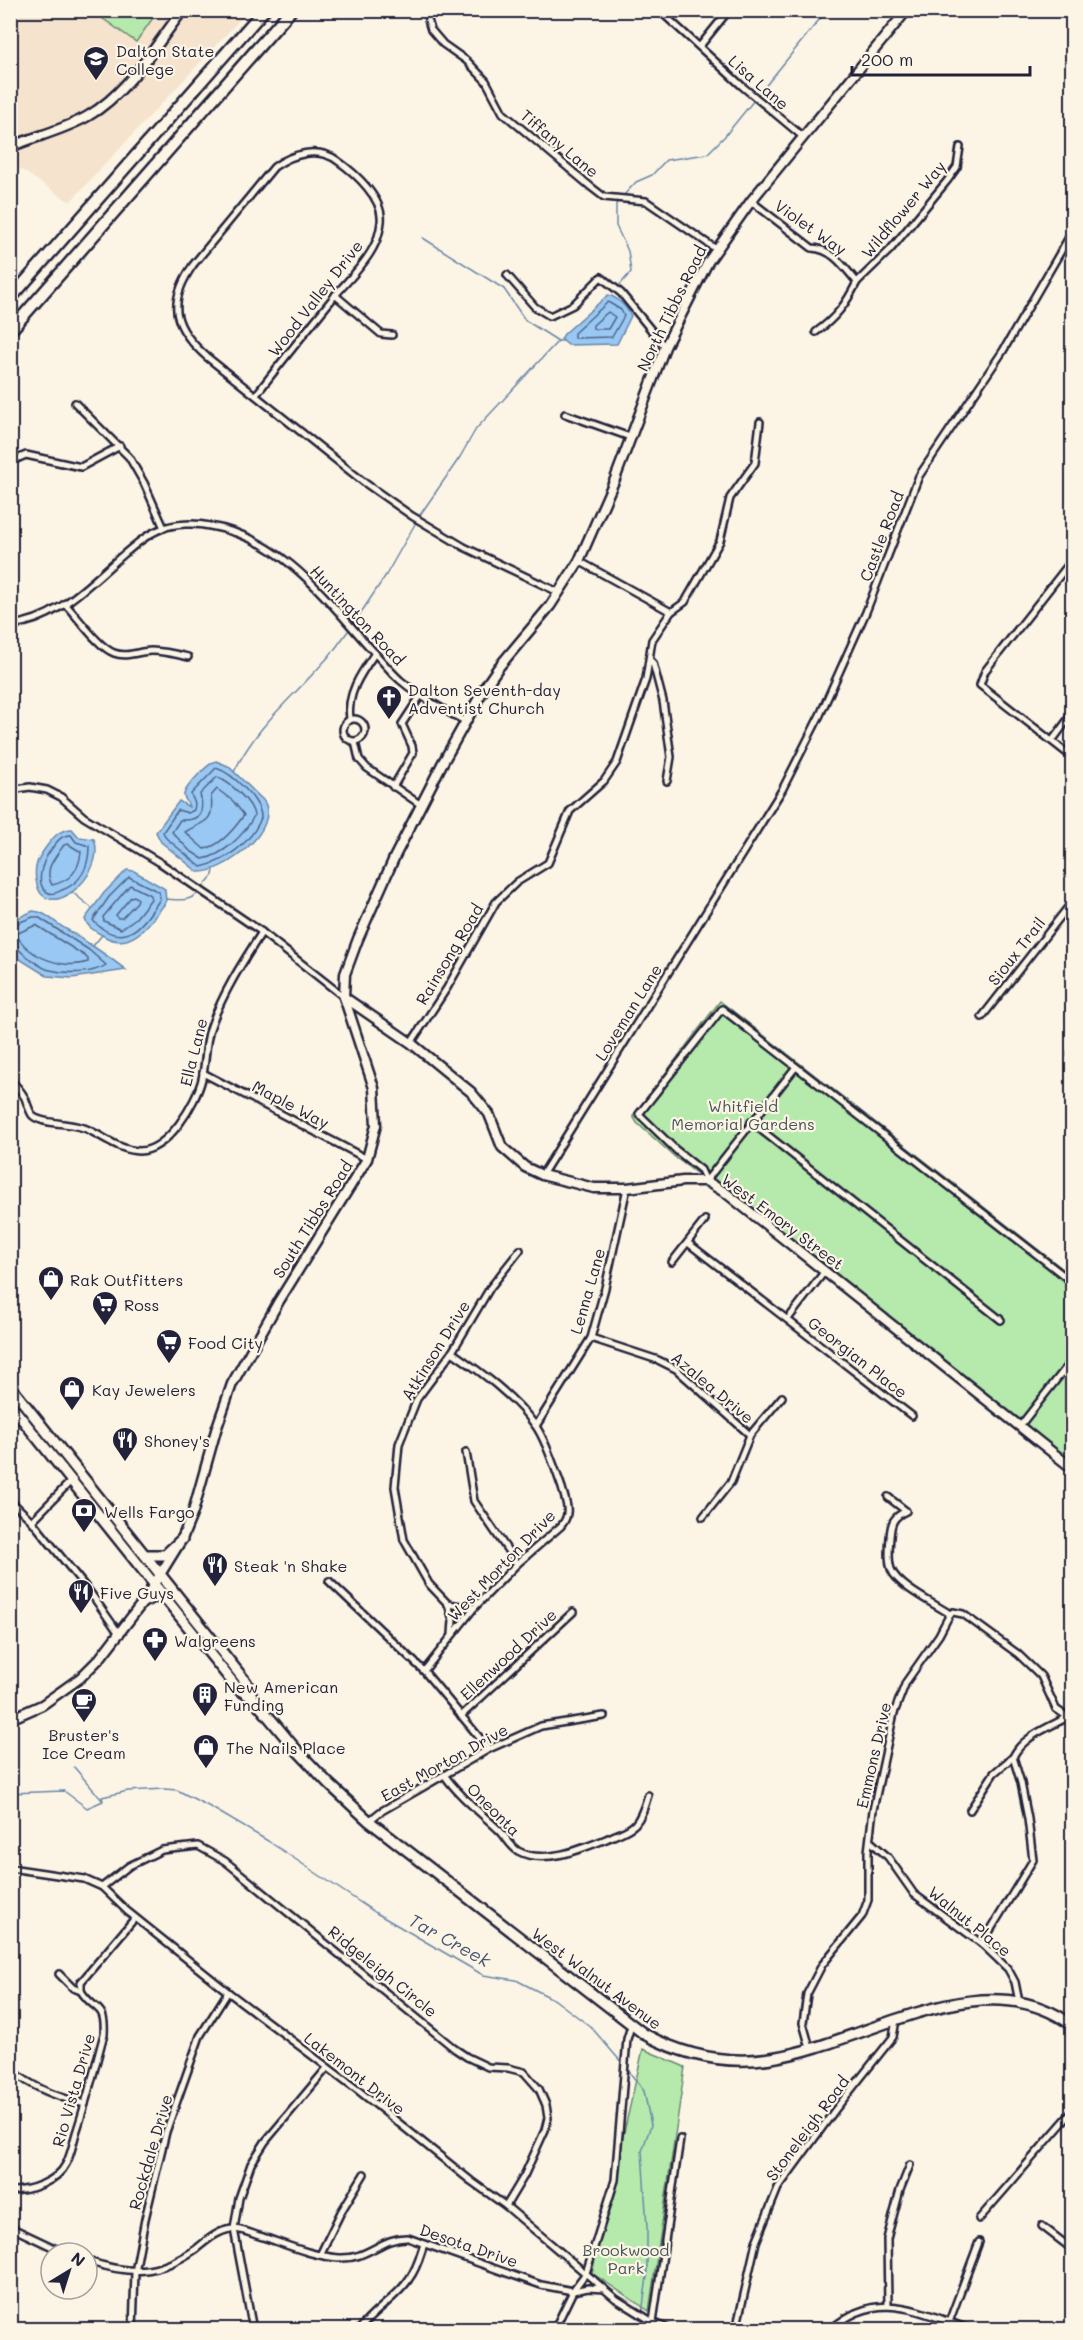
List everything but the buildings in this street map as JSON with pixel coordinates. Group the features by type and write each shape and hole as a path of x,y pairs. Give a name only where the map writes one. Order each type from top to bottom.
{"highway":[{"path":"10,299 264,10"},
{"path":"10,331 291,10"}],"main road":[{"name":"West Walnut Avenue","path":"10,1386 246,1682 253,1698 310,1765 369,1821 631,2026 671,2048 711,2058 746,2061 772,2058 810,2048 896,2020 967,2001 1019,2002 1051,2012 1072,2025"},
{"name":"West Walnut Avenue","path":"10,1404 238,1689 253,1698"},
{"path":"145,1555 165,1555 182,1539"},
{"path":"143,1602 154,1597 168,1600"}],"street":[{"path":"10,147 75,123 101,107 128,80 183,10"},
{"name":"Tiffany Lane","path":"432,10 428,20 431,30 443,44 467,61 486,81 503,113 604,197 646,201 716,249"},
{"name":"Lisa Lane","path":"659,10 742,86 802,136"},
{"path":"700,46 729,10"},
{"name":"North Tibbs Road","path":"560,593 579,561 615,479 665,347 697,281 716,249 802,136 907,10"},
{"name":"Wildflower Way","path":"857,282 890,250 947,181 957,167 960,147"},
{"name":"Wood Valley Drive","path":"256,395 373,249 382,220 372,193 335,158 323,154 298,153 274,167 193,265 181,282 177,296 178,315 183,332 191,343 365,483 412,516 464,547 560,593"},
{"name":"Violet Way","path":"751,201 812,248 823,248 835,256 857,282"},
{"name":"Castle Road","path":"737,863 782,790 820,715 885,565 919,476 1003,351 1072,232"},
{"path":"507,275 535,307 550,316 573,305 601,277 621,292 665,347"},
{"path":"816,332 842,311 857,282"},
{"path":"335,296 381,334 392,335"},
{"path":"75,403 129,457 144,483 164,528"},
{"path":"565,414 630,437"},
{"name":"Rainsong Road","path":"411,1042 447,988 496,902 517,882 548,863 570,811 604,781 617,762 633,721 650,660 652,640 671,612 685,602 720,541 730,498 755,463 760,422"},
{"path":"10,462 26,455 81,467 120,446"},
{"name":"Huntington Road","path":"10,625 26,624 65,604 139,542 164,528 196,524 227,529 270,548 303,573 399,679 465,721"},
{"path":"1072,560 985,671 980,685 1072,757"},
{"path":"579,561 671,612"},
{"name":"South Tibbs Road","path":"10,1719 42,1705 80,1678 120,1635 182,1539 193,1512 216,1430 232,1384 279,1301 367,1159 376,1125 374,1088 344,997 345,974 358,939 395,856 465,721 498,668 560,593"},
{"path":"65,604 113,653 129,655 147,651 163,651 188,657"},
{"path":"350,720 349,712 355,682 375,653"},
{"path":"650,660 653,663 663,701 671,757 667,781"},
{"path":"393,787 413,753 402,724 421,695"},
{"path":"1052,741 1072,714"},
{"path":"350,720 361,722 365,728 364,735 356,742 345,738 342,731 344,724 350,720"},
{"path":"356,742 359,759 367,768 421,805"},
{"path":"10,790 30,786 47,790 61,797 84,817 262,932 344,997"},
{"name":"Loveman Lane","path":"542,1175 737,863"},
{"name":"Sioux Trail","path":"982,1017 1072,902"},
{"name":"Ella Lane","path":"10,1080 23,1095 32,1115 39,1120 87,1128 122,1148 140,1151 154,1148 179,1123 195,1097 203,1073 209,1031 240,966 262,932"},
{"name":"West Emory Street","path":"344,997 411,1042 471,1092 489,1114 502,1147 525,1167 542,1175 594,1188 627,1188 683,1181 706,1181 726,1193 1072,1467"},
{"path":"795,1068 706,1181 701,1170 676,1150 639,1114 722,1010 750,1029 795,1068 1072,1282"},
{"name":"Maple Way","path":"203,1073 367,1159"},
{"path":"751,1122 1001,1320"},
{"name":"Lenna Lane","path":"536,1426 591,1338 605,1288 627,1188"},
{"path":"672,1262 705,1220"},
{"name":"Georgian Place","path":"688,1243 912,1416"},
{"name":"Atkinson Drive","path":"448,1604 429,1584 404,1540 395,1486 399,1444 417,1399 452,1352 490,1288 520,1250"},
{"name":"Georgian Place","path":"788,1319 825,1271"},
{"name":"Azalea Drive","path":"591,1338 658,1360 676,1369 750,1435"},
{"path":"452,1352 475,1368 515,1403 536,1426"},
{"path":"1020,1426 1072,1360"},
{"path":"703,1517 731,1482 750,1435 782,1397"},
{"name":"West Morton Drive","path":"424,1671 474,1608 517,1564 565,1521 568,1509 557,1474 536,1426"},
{"path":"466,1452 474,1501 517,1564"},
{"path":"32,1521 72,1480"},
{"path":"888,1497 906,1511 896,1516 891,1525 889,1556 891,1570 901,1582 950,1614 953,1612 963,1614 1018,1654 1041,1676 1056,1708 1070,1718"},
{"path":"10,1500 32,1521 92,1595 120,1635"},
{"path":"329,1581 424,1671 489,1749"},
{"path":"452,1635 453,1620 448,1604 474,1608"},
{"name":"Ellenwood Drive","path":"462,1716 573,1612"},
{"name":"Emmons Drive","path":"810,2048 803,2023 805,2001 822,1965 862,1916 868,1900 868,1852 873,1810 894,1713 906,1682 939,1635 950,1614"},
{"name":"East Morton Drive","path":"369,1821 380,1812 489,1749 541,1726 604,1716"},
{"path":"970,1810 994,1773 1012,1757 1017,1748 1039,1732 1070,1718"},
{"path":"982,1944 1033,1860 1025,1801 1012,1757"},
{"name":"Oneonta","path":"445,1776 452,1787 502,1834 510,1845 528,1855 565,1854 587,1848 625,1832 635,1824 640,1816 648,1795"},
{"name":"Walnut Place","path":"870,1841 888,1857 914,1894 982,1944 1012,1976 1019,2002"},
{"name":"Ridgeleigh Circle","path":"102,1887 129,1866 162,1850 198,1846 225,1861 467,2058 488,2067 524,2072 539,2089 546,2105 548,2118 524,2176 506,2205"},
{"name":"Lakemont Drive","path":"10,1868 84,1880 102,1887 135,1918 228,1992 471,2181 506,2205 616,2299 653,2322 671,2330"},
{"path":"59,1974 73,1988 81,1991 81,1982 135,1918"},
{"name":"Rio Vista Drive","path":"10,2191 21,2191 43,2184 60,2172 67,2163 104,2034 105,2023 103,2013 81,1991"},
{"name":"Rockdale Drive","path":"133,2330 135,2272 166,2132 200,2036 228,1992"},
{"name":"Stoneleigh Road","path":"736,2330 756,2241 778,2188 829,2118 893,2037 896,2020"},
{"path":"554,2330 573,2291 586,2273 615,2180 627,2039 631,2026"},
{"path":"253,2330 234,2229 239,2198 251,2164 265,2142 327,2068"},
{"path":"10,2069 20,2077 58,2097 85,2104"},
{"path":"979,2219 1072,2112"},
{"path":"653,2322 680,2139"},
{"path":"888,2305 887,2239 897,2198 910,2165"},
{"path":"320,2255 341,2212 364,2174"},
{"path":"1042,2226 1072,2249"},
{"path":"10,2227 40,2241"},
{"path":"99,2264 135,2272 166,2267 213,2236 234,2229"},
{"name":"Desota Drive","path":"234,2229 320,2255 340,2258 359,2257 388,2240 408,2238 541,2285 573,2291 588,2288 605,2290"},
{"path":"949,2322 980,2242"},
{"path":"359,2330 366,2320 396,2295 409,2279 424,2244"},
{"path":"830,2330 851,2313 863,2308 888,2305 972,2330"},
{"path":"10,2327 20,2330"}],"shaded area":[{"name":"Dalton State College","path":"10,11 248,11 70,202 11,163"}],"green space":[{"path":"92,11 148,11 155,15 136,42"},
{"name":"Whitfield Memorial Gardens","path":"720,1001 1072,1276 1072,1462 898,1325 676,1158 637,1123 633,1116"},
{"name":"Brookwood Park","path":"643,2049 685,2067 649,2311 592,2273"}],"water":[{"path":"608,295 621,303 631,316 617,344 568,345 561,339 564,334"},
{"path":"216,761 228,766 264,801 267,812 265,824 247,848 222,866 198,872 161,842 156,832 179,801 189,807 184,796 186,790 203,770"},
{"path":"72,829 79,837 94,839 96,853 92,868 84,881 73,891 61,898 50,899 41,894 36,880 37,864 55,836 62,831"},
{"path":"127,870 134,871 165,889 166,902 139,934 122,941 112,940 92,929 85,919 104,893"},
{"path":"33,911 46,916 126,970 72,978 47,976 18,958 11,947 11,921"}],"waterway":[{"path":"623,196 636,182 652,175 666,160 707,154 725,136 827,10"},
{"path":"618,201 616,226 628,251 631,272 618,287"},
{"path":"423,238 504,289 525,320 558,341"},
{"path":"420,515 460,457 476,429 558,341 563,341"},
{"path":"354,623 386,575 415,524"},
{"path":"234,772 263,727 326,660 348,631"},
{"path":"202,888 213,875 214,870"},
{"path":"72,892 93,909"},
{"path":"166,899 188,899 199,892"},
{"path":"93,946 102,935"},
{"path":"74,1767 102,1800"},
{"name":"Tar Creek","path":"10,1793 64,1791 87,1808 103,1801 102,1797 128,1791 177,1790 268,1841 376,1913 483,1975 516,1980 555,2000 591,2027 622,2063"},
{"name":"Tar Creek","path":"627,2069 644,2091 651,2125 642,2151 647,2227 647,2277 642,2314"},
{"name":"Tar Creek","path":"640,2330 641,2319"}],"place":[{"name":"Dalton State College","path":"96,82"},
{"name":"Dalton Seventh-day Adventist Church","path":"389,721"},
{"name":"Rak Outfitters","path":"51,1302"},
{"name":"Ross","path":"105,1327"},
{"name":"Food City","path":"169,1365"},
{"name":"Kay Jewelers","path":"72,1412"},
{"name":"Shoney's","path":"125,1463"},
{"name":"Wells Fargo","path":"84,1534"},
{"name":"Steak 'n Shake","path":"215,1588"},
{"name":"Five Guys","path":"81,1615"},
{"name":"Walgreens","path":"155,1663"},
{"name":"New American Funding","path":"205,1718"},
{"name":"Bruster's Ice Cream","path":"84,1724"},
{"name":"The Nails Place","path":"206,1770"}]}
